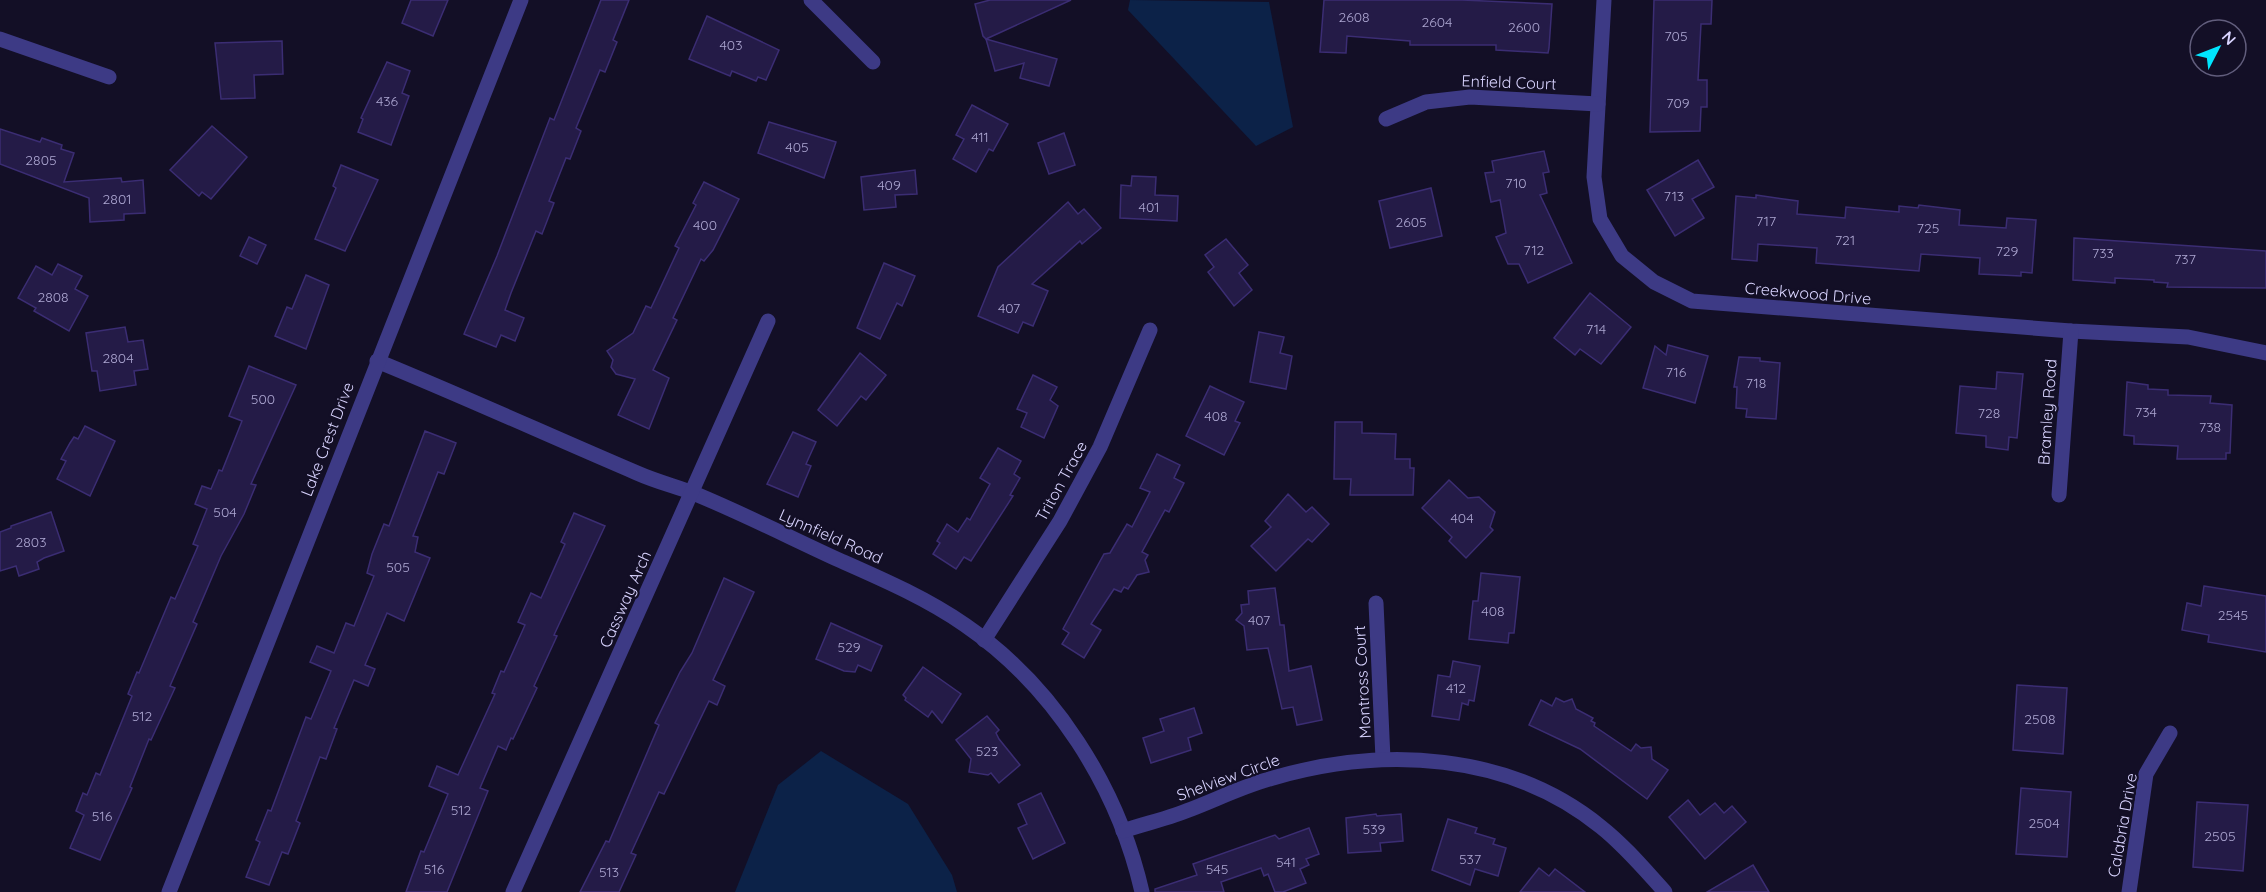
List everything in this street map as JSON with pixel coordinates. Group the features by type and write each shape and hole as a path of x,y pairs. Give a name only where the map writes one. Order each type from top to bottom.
{"street":[{"name":"Lake Crest Drive","path":"169,892 521,0"},
{"path":"811,0 873,62"},
{"name":"Creekwood Drive","path":"1604,0 1594,177 1600,219 1622,256 1654,282 1692,301 2071,332 2188,338 2266,353"},
{"path":"0,39 109,77"},
{"name":"Enfield Court","path":"1386,118 1426,102 1470,97 1598,104"},
{"name":"Cassway Arch","path":"513,892 768,321"},
{"name":"Triton Trace","path":"984,640 1060,521 1100,447 1150,330"},
{"name":"Bramley Road","path":"2058,495 2071,332"},
{"name":"Lynnfield Road","path":"377,361 640,474 693,493 891,583 948,615 984,640 1039,691 1067,724 1092,766 1123,831 1142,892"},
{"name":"Montross Court","path":"1376,603 1383,759"},
{"name":"Calabria Drive","path":"2129,892 2146,774 2170,733"},
{"name":"Shelview Circle","path":"1123,831 1174,815 1271,778 1332,764 1419,758 1468,766 1513,780 1557,799 1601,827 1665,892"}],"water":[{"path":"1130,0 1269,2 1293,127 1256,146 1128,10"},
{"path":"821,751 908,804 952,875 957,892 735,892 778,785"}],"building":[{"path":"411,0 448,0 433,36 402,23"},
{"path":"601,0 629,0 613,40 617,42 605,72 600,70 576,128 581,131 570,159 566,158 549,201 554,203 542,234 536,231 505,310 524,318 515,341 501,335 496,347 464,334 497,256 550,118 554,120"},
{"path":"990,0 1071,0 986,39 983,36 975,4"},
{"path":"1324,0 1462,0 1552,4 1548,53 1496,50 1496,45 1410,45 1410,41 1347,36 1346,53 1320,52"},
{"path":"1654,0 1712,0 1711,24 1701,24 1698,80 1707,80 1707,107 1701,107 1700,131 1650,132"},
{"path":"707,16 779,50 766,80 758,77 756,81 732,71 730,76 689,59"},
{"path":"986,39 1057,59 1049,86 1020,78 1024,63 995,71"},
{"path":"282,41 283,74 254,75 255,98 221,99 215,43"},
{"path":"387,62 410,71 402,93 409,96 391,145 358,132 363,119 361,118"},
{"path":"972,105 1008,124 993,151 989,149 976,172 953,159 964,139 956,135"},
{"path":"769,122 836,142 824,178 758,153"},
{"path":"212,126 247,157 211,199 202,192 199,196 170,170"},
{"path":"0,129 40,142 42,138 62,145 61,149 74,153 64,182 121,178 122,182 143,180 145,213 124,214 124,220 90,222 89,198 0,164"},
{"path":"1064,133 1075,165 1049,174 1038,143"},
{"path":"1544,151 1549,172 1543,173 1547,193 1540,195 1572,263 1528,283 1519,264 1508,264 1496,237 1506,233 1500,200 1491,202 1485,173 1494,172 1492,161"},
{"path":"1698,160 1714,187 1692,199 1704,218 1675,236 1647,190"},
{"path":"341,165 378,180 345,251 315,239 336,188 333,186"},
{"path":"915,170 917,194 895,195 896,207 864,210 861,177"},
{"path":"1132,176 1156,177 1155,195 1178,196 1177,221 1120,218 1121,185 1131,186"},
{"path":"704,182 739,199 713,250 704,261 701,259 673,318 677,320 653,370 669,378 649,429 618,415 635,379 616,374 611,367 613,360 607,351 633,333 646,306 651,308 679,248 675,246 696,205 693,203"},
{"path":"1431,188 1442,236 1390,248 1379,201"},
{"path":"1756,195 1798,201 1797,214 1845,218 1846,207 1899,212 1899,206 1918,208 1919,205 1960,210 1959,225 2006,228 2007,218 2036,220 2032,273 2021,272 2021,276 1979,274 1980,258 1921,254 1919,271 1816,263 1817,248 1758,244 1757,261 1732,259 1736,196 1756,198"},
{"path":"1068,202 1078,214 1084,209 1101,228 1082,244 1080,241 1032,284 1048,291 1033,326 1023,322 1018,333 978,316 998,267"},
{"path":"249,237 266,245 257,264 240,256"},
{"path":"2074,238 2266,251 2266,288 2167,287 2168,283 2154,282 2154,280 2115,278 2115,283 2073,280"},
{"path":"1226,239 1248,265 1239,273 1252,290 1234,306 1208,272 1214,267 1205,255"},
{"path":"884,263 915,276 902,306 897,303 880,339 857,328"},
{"path":"58,264 82,276 75,289 88,296 69,331 34,311 36,308 18,298 36,266 52,275"},
{"path":"306,275 329,285 306,349 275,336 287,307 292,309"},
{"path":"1590,293 1631,327 1601,364 1580,349 1575,355 1554,338"},
{"path":"125,327 128,342 143,340 148,369 134,371 136,385 100,391 97,371 92,371 86,333"},
{"path":"1259,332 1284,337 1280,353 1292,356 1286,389 1250,382"},
{"path":"1668,345 1708,356 1695,403 1643,388 1655,346 1666,355"},
{"path":"860,353 886,375 866,400 861,396 837,426 818,410"},
{"path":"1739,357 1760,358 1760,361 1780,363 1776,419 1746,417 1747,409 1736,408 1737,387 1734,387"},
{"path":"249,366 296,385 251,484 256,485 244,514 221,556 193,622 197,624 170,686 175,688 151,740 149,739 130,787 132,788 100,860 70,848 84,815 76,811 83,793 87,795 96,773 100,775 132,696 128,694 137,672 139,673 171,597 175,599 198,546 193,544 207,509 195,504 202,486 211,489 219,470 222,471 242,421 229,416"},
{"path":"1997,372 2023,374 2017,438 2009,437 2008,450 1986,447 1986,436 1956,433 1960,386 1996,389"},
{"path":"1033,375 1057,387 1050,400 1058,406 1044,438 1021,427 1027,413 1017,409"},
{"path":"2127,382 2148,385 2148,389 2168,390 2168,395 2211,396 2210,403 2232,405 2230,453 2226,453 2226,459 2177,459 2178,446 2134,444 2134,436 2124,435"},
{"path":"1210,386 1244,402 1235,421 1240,423 1224,455 1186,436"},
{"path":"1335,422 1362,422 1362,433 1396,434 1395,459 1410,459 1410,468 1414,468 1413,495 1350,495 1351,479 1334,479"},
{"path":"85,426 115,441 90,496 57,479 66,461 61,459 74,437 78,439"},
{"path":"425,431 456,443 444,474 438,472 413,536 418,537 415,552 430,558 404,621 387,613 365,665 375,669 368,686 354,680 334,728 337,729 326,759 320,757 296,821 300,823 288,854 282,852 269,885 246,877 260,842 256,840 268,810 271,811 306,717 311,719 331,671 310,662 317,646 334,653 346,623 354,626 374,576 367,573 372,554 384,524 389,526"},
{"path":"793,432 816,442 806,464 811,466 798,497 767,484"},
{"path":"998,448 1021,461 1014,474 1020,478 1010,495 1013,496 971,561 964,557 956,569 933,554 940,543 937,541 947,524 958,532 967,518 970,520 990,484 980,478"},
{"path":"1157,454 1180,465 1174,478 1184,483 1169,512 1165,510 1142,552 1148,555 1145,560 1149,572 1137,575 1128,589 1124,587 1121,592 1114,589 1091,624 1101,630 1084,658 1062,644 1069,633 1063,629 1104,554 1110,553 1127,524 1132,527 1150,492 1140,488"},
{"path":"1449,480 1468,498 1479,497 1495,512 1490,527 1493,530 1466,558 1449,541 1452,537 1422,508"},
{"path":"1288,494 1306,512 1312,507 1329,524 1312,542 1308,539 1276,571 1251,546 1271,527 1265,521"},
{"path":"51,512 64,551 37,562 39,569 19,576 16,566 0,571 0,532"},
{"path":"574,513 605,526 554,635 557,636 534,686 537,688 513,739 511,738 506,750 498,746 480,788 488,791 447,892 406,892 421,851 424,852 448,794 429,786 437,766 458,775 495,694 492,693 501,671 504,672 525,625 518,622 531,593 541,598 565,544 561,542"},
{"path":"1481,573 1520,577 1514,633 1509,633 1508,643 1469,639 1473,601 1478,601"},
{"path":"724,578 754,592 713,680 725,686 717,705 709,701 664,794 659,792 631,853 636,855 619,892 580,892 606,841 609,842 659,725 655,723 692,653"},
{"path":"2204,586 2266,596 2266,652 2208,642 2209,635 2182,630 2187,603 2201,606"},
{"path":"1275,588 1280,625 1284,625 1289,671 1311,666 1322,720 1297,725 1293,707 1282,709 1268,648 1247,650 1244,626 1236,620 1242,613 1241,605 1249,604 1248,591"},
{"path":"831,623 882,646 871,671 858,665 855,672 844,671 816,659"},
{"path":"1453,661 1480,666 1474,701 1469,700 1468,705 1462,703 1459,720 1432,716 1438,675 1450,677"},
{"path":"923,667 961,694 942,723 932,711 928,717 905,700 903,695"},
{"path":"2017,685 2067,688 2063,754 2013,750"},
{"path":"1556,698 1564,702 1572,699 1576,709 1593,718 1591,721 1595,723 1594,726 1631,751 1636,744 1641,748 1651,747 1652,759 1668,770 1647,799 1580,749 1529,725 1541,700 1552,706"},
{"path":"1194,708 1202,733 1188,738 1191,750 1151,763 1143,738 1164,731 1160,719"},
{"path":"987,716 999,730 996,733 999,739 1020,765 999,783 991,773 988,775 969,772 971,759 956,740"},
{"path":"2021,788 2071,792 2067,857 2016,854"},
{"path":"1041,793 1065,843 1033,859 1018,828 1027,824 1018,804"},
{"path":"1688,800 1700,815 1715,803 1724,813 1732,806 1746,822 1705,859 1669,817"},
{"path":"2197,802 2248,805 2243,871 2193,867"},
{"path":"1376,814 1377,816 1401,814 1403,841 1380,843 1381,851 1348,853 1346,818"},
{"path":"1448,819 1477,828 1475,833 1495,839 1493,844 1506,848 1498,876 1475,869 1470,885 1432,870"},
{"path":"1309,828 1319,854 1306,859 1309,865 1300,869 1306,883 1283,892 1275,892 1268,874 1264,876 1261,868 1221,882 1224,892 1155,892 1155,889 1197,875 1193,864 1275,835 1279,839"},
{"path":"1753,865 1769,892 1707,892"},
{"path":"1539,868 1549,876 1555,869 1585,892 1520,892"}]}
